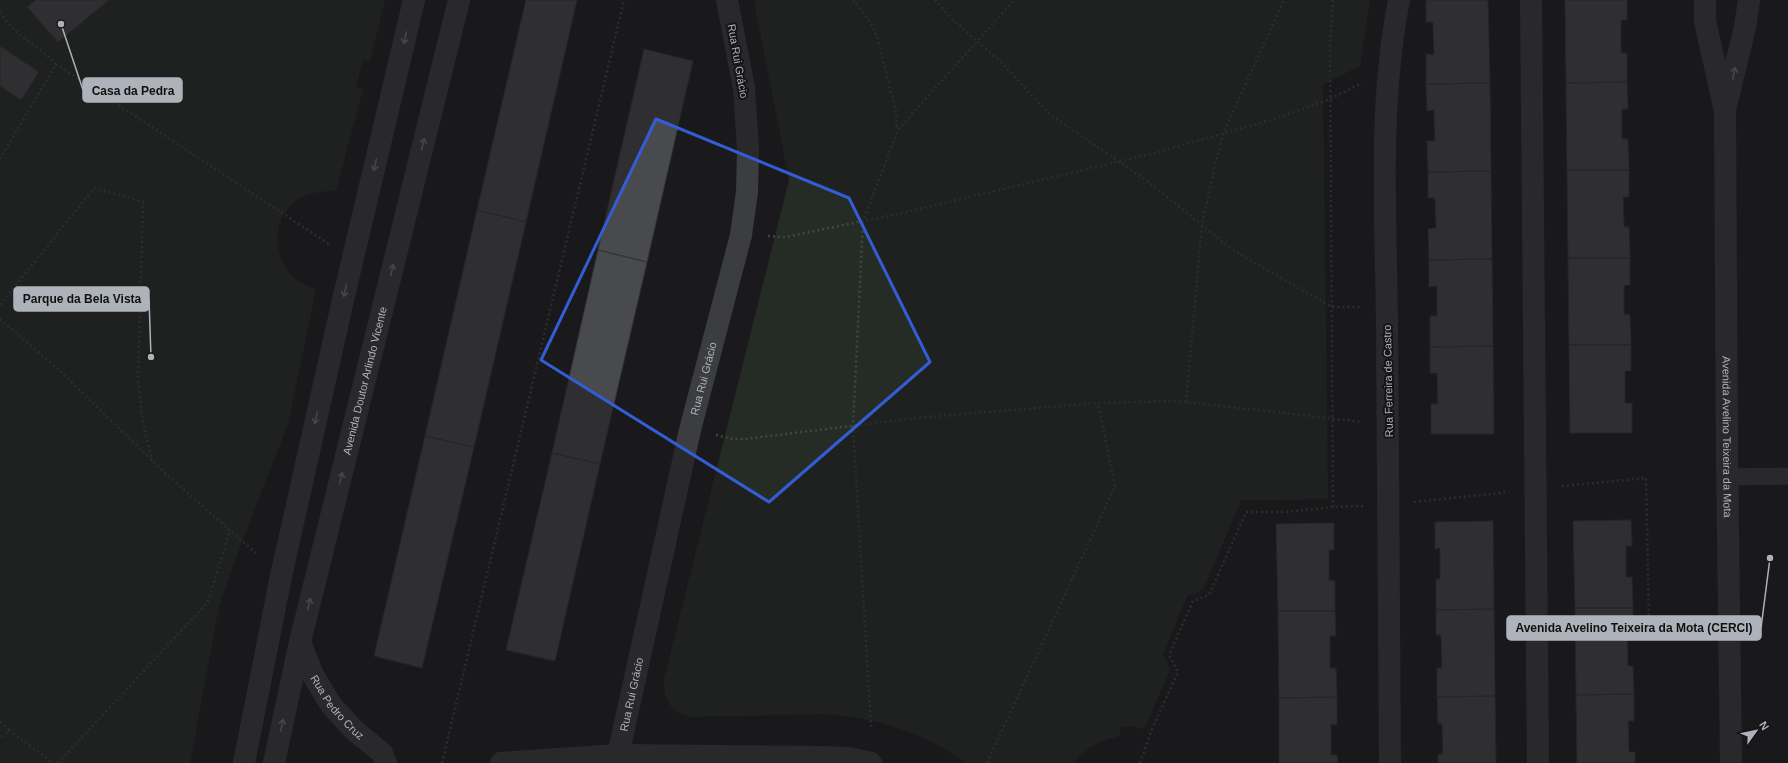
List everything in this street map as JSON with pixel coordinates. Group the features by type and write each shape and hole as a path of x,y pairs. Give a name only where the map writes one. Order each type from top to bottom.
{"street":[{"path":"244,763 281,576 343,300 414,0"},
{"name":"Avenida Doutor Arlindo Vicente","path":"274,763 300,642 459,0"},
{"name":"Rua Rui Grácio","path":"618,755 690,430 741,235 747,192 748,149 744,96 727,0"},
{"name":"Rua Ferreira de Castro","path":"1390,763 1389,505 1384,149 1389,70 1394,23 1399,0"},
{"path":"1531,0 1538,763"},
{"name":"Avenida Avelino Teixeira da Mota","path":"1705,0 1705,21 1725,111 1731,763"},
{"name":"Avenida Avelino Teixeira da Mota","path":"1725,111 1745,27 1749,0"},
{"name":"Rua Pedro Cruz","path":"300,642 313,675 331,705 355,731 382,753 386,763"},
{"path":"501,763 618,755 822,757 848,758 871,763"}],"lane":[{"path":"1728,478 1788,476"}],"path":[{"path":"442,763 624,0"},
{"path":"853,0 871,23 877,36 896,112 898,130"},
{"path":"935,0 954,21 1001,62 1049,114 1146,180 1229,247 1251,262 1332,307 1387,306"},
{"path":"871,727 853,426 863,221 898,130 1014,0"},
{"path":"1186,402 1202,225 1223,134 1284,0"},
{"path":"1333,0 1330,45 1333,507"},
{"path":"0,12 6,22 49,56 56,64 318,237"},
{"path":"0,159 56,64"},
{"path":"741,235 785,237 898,214 1119,161 1274,119 1330,99 1389,70"},
{"path":"0,305 94,188 143,202 138,377 142,418 152,461"},
{"path":"0,320 59,370 152,461 281,576"},
{"path":"690,430 732,439 745,439 916,418 1098,403 1186,402 1332,420 1388,425"},
{"path":"987,763 1115,486 1098,403"},
{"path":"1646,478 1649,624"},
{"path":"1140,763 1152,729 1178,672 1170,655 1172,648 1192,601 1209,595 1246,512 1285,512 1333,507 1389,505"},
{"path":"58,763 208,602 230,530"},
{"path":"0,722 52,763"},
{"path":"0,739 9,730"}],"highlighted area":[{"path":"656,119 849,198 930,362 769,502 541,360"}],"shaded area":[{"path":"0,0 385,0 370,61 363,60 356,87 363,89 336,191 317,192 300,198 290,206 283,216 279,227 277,240 283,264 290,274 299,282 316,289 288,424 242,541 219,606 190,763 0,763"},
{"path":"754,0 1370,0 1360,66 1323,84 1328,499 1241,500 1203,590 1187,596 1163,654 1170,670 1144,729 1133,726 1121,727 1119,736 1088,748 1074,763 966,763 940,746 913,733 883,723 853,717 823,714 691,717 673,709 667,699 664,679 789,180"}],"building":[{"path":"36,0 109,0 58,42 27,7"},
{"path":"526,0 577,0 526,222 477,210"},
{"path":"1426,0 1488,0 1490,83 1426,84 1426,54 1434,55 1433,22 1426,22"},
{"path":"1565,0 1627,0 1627,20 1621,20 1621,53 1627,53 1627,82 1566,83"},
{"path":"0,46 39,72 21,100 0,86"},
{"path":"644,49 693,61 647,262 598,250"},
{"path":"1627,82 1628,109 1622,109 1622,139 1628,139 1629,170 1567,170 1566,83"},
{"path":"1490,83 1491,171 1428,172 1427,141 1435,141 1434,110 1427,111 1426,84"},
{"path":"1567,170 1629,170 1629,197 1623,197 1624,227 1629,227 1630,258 1568,258"},
{"path":"1491,171 1492,259 1429,260 1428,229 1436,228 1435,198 1428,198 1428,172"},
{"path":"477,210 526,222 474,447 425,436"},
{"path":"598,250 647,262 600,464 552,453"},
{"path":"1568,258 1630,258 1630,285 1624,285 1624,314 1630,315 1631,345 1569,345"},
{"path":"1492,259 1493,346 1430,347 1430,316 1437,316 1437,286 1429,287 1429,260"},
{"path":"1569,345 1631,345 1631,371 1625,371 1625,403 1632,403 1632,433 1570,433"},
{"path":"1493,346 1494,434 1431,434 1431,404 1438,404 1437,373 1430,373 1430,347"},
{"path":"425,436 474,447 422,668 374,656"},
{"path":"552,453 600,464 555,661 506,650"},
{"path":"1631,520 1632,546 1626,546 1626,577 1632,577 1633,608 1575,608 1573,521"},
{"path":"1493,521 1494,609 1436,610 1436,579 1440,579 1440,548 1435,549 1435,522"},
{"path":"1334,523 1334,550 1329,550 1329,580 1335,581 1335,611 1278,611 1276,524"},
{"path":"1575,608 1633,608 1633,633 1627,633 1628,666 1633,666 1634,694 1576,695"},
{"path":"1494,609 1495,696 1437,697 1437,668 1442,668 1441,635 1436,635 1436,610"},
{"path":"1278,611 1335,611 1336,636 1330,636 1330,668 1336,668 1337,697 1279,698"},
{"path":"1634,694 1634,721 1628,721 1629,752 1635,752 1635,763 1577,763 1576,695"},
{"path":"1495,696 1496,763 1438,763 1438,754 1443,754 1442,723 1438,724 1437,697"},
{"path":"1337,697 1337,725 1331,724 1331,755 1337,755 1338,763 1279,763 1279,698"}],"place":[{"name":"Casa da Pedra","path":"61,24"},
{"name":"Parque da Bela Vista","path":"151,357"},
{"name":"Avenida Avelino Teixeira da Mota (CERCI)","path":"1770,558"}]}
